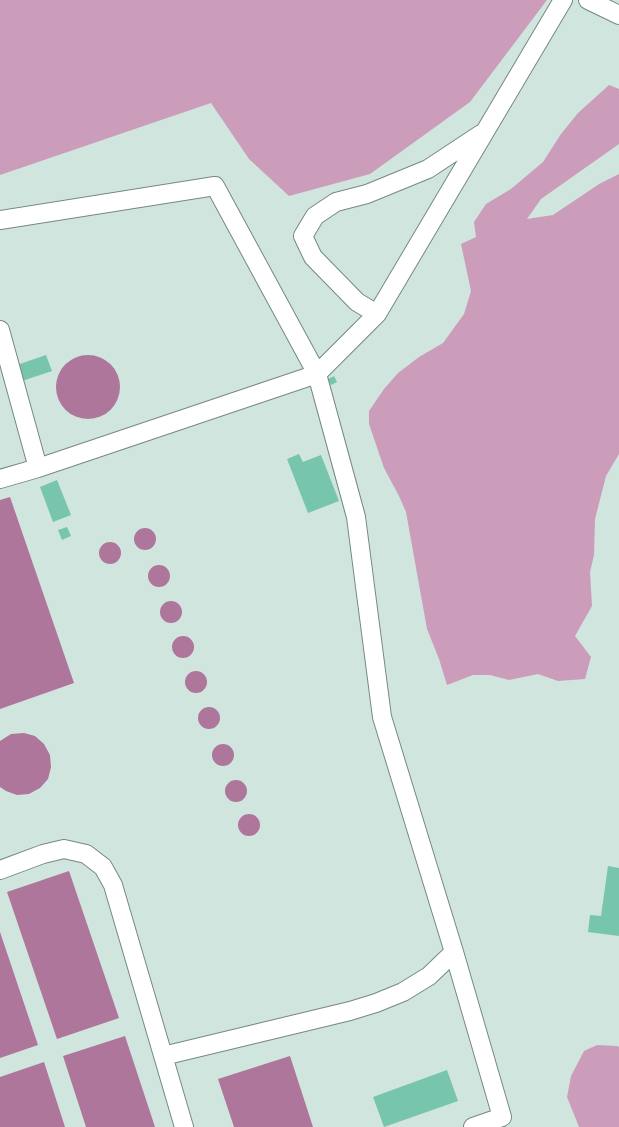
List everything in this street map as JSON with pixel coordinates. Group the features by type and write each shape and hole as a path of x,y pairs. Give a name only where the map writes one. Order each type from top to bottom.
{"street":[{"path":"0,479 38,468 317,374 377,314 563,0"},
{"path":"588,0 619,15"},
{"path":"377,314 357,302 313,256 303,236 314,216 336,202 367,194 428,169 485,132"},
{"path":"0,220 215,186 317,374 356,517 382,717 454,952 502,1117 473,1127"},
{"path":"0,330 38,468"},
{"path":"0,870 43,854 64,849 86,854 103,866 113,886 184,1127"},
{"path":"163,1056 350,1011 376,1003 403,992 429,976 454,952"}],"shaded area":[{"path":"0,0 547,0 470,102 370,174 289,196 249,159 211,103 0,175"},
{"path":"609,85 619,89 619,144 541,199 527,219 553,215 599,184 619,174 619,454 606,476 595,519 594,555 590,572 592,606 575,636 591,657 585,679 558,681 538,674 509,680 490,675 473,675 447,685 439,659 427,629 406,512 384,468 369,424 369,411 384,389 398,373 419,357 443,343 464,314 471,291 461,244 476,237 474,222 486,204 511,189 543,162 561,134 578,113"},
{"path":"88,355 106,361 114,369 120,387 114,405 106,413 88,419 70,413 62,405 56,387 62,369 70,361"},
{"path":"10,497 74,683 0,709 0,500"},
{"path":"145,528 153,531 156,539 153,547 145,550 137,547 134,539 137,531"},
{"path":"110,542 118,545 121,553 118,561 110,564 102,561 99,553 102,545"},
{"path":"159,565 167,568 170,576 167,584 159,587 151,584 148,576 151,568"},
{"path":"171,601 179,604 182,612 179,620 171,623 163,620 160,612 163,604"},
{"path":"183,636 191,639 194,647 191,655 183,658 175,655 172,647 175,639"},
{"path":"196,671 204,674 207,682 204,690 196,693 188,690 185,682 188,674"},
{"path":"209,707 217,710 220,718 217,726 209,729 201,726 198,718 201,710"},
{"path":"24,733 35,736 44,744 50,755 51,767 48,779 40,788 29,794 17,795 0,787 0,741 11,734"},
{"path":"223,744 231,747 234,755 231,763 223,766 215,763 212,755 215,747"},
{"path":"236,780 244,783 247,791 244,799 236,802 228,799 225,791 228,783"},
{"path":"249,814 257,817 260,825 257,833 249,836 241,833 238,825 241,817"},
{"path":"69,871 119,1018 57,1039 7,892"},
{"path":"0,932 38,1045 0,1058"},
{"path":"125,1036 155,1127 86,1127 63,1056"},
{"path":"597,1045 619,1047 619,1127 579,1127 567,1097 571,1076 584,1051"},
{"path":"290,1056 313,1127 234,1127 218,1079"},
{"path":"44,1062 65,1127 0,1127 0,1077"}],"building":[{"path":"46,355 52,371 22,381 17,365"},
{"path":"334,376 337,382 331,385 328,379"},
{"path":"299,454 303,462 321,455 339,501 308,513 287,459"},
{"path":"57,480 71,515 53,522 40,487"},
{"path":"67,527 71,536 62,540 58,530"},
{"path":"608,866 619,868 619,936 588,932 590,915 601,916"},
{"path":"447,1070 458,1101 384,1127 373,1097"}]}
